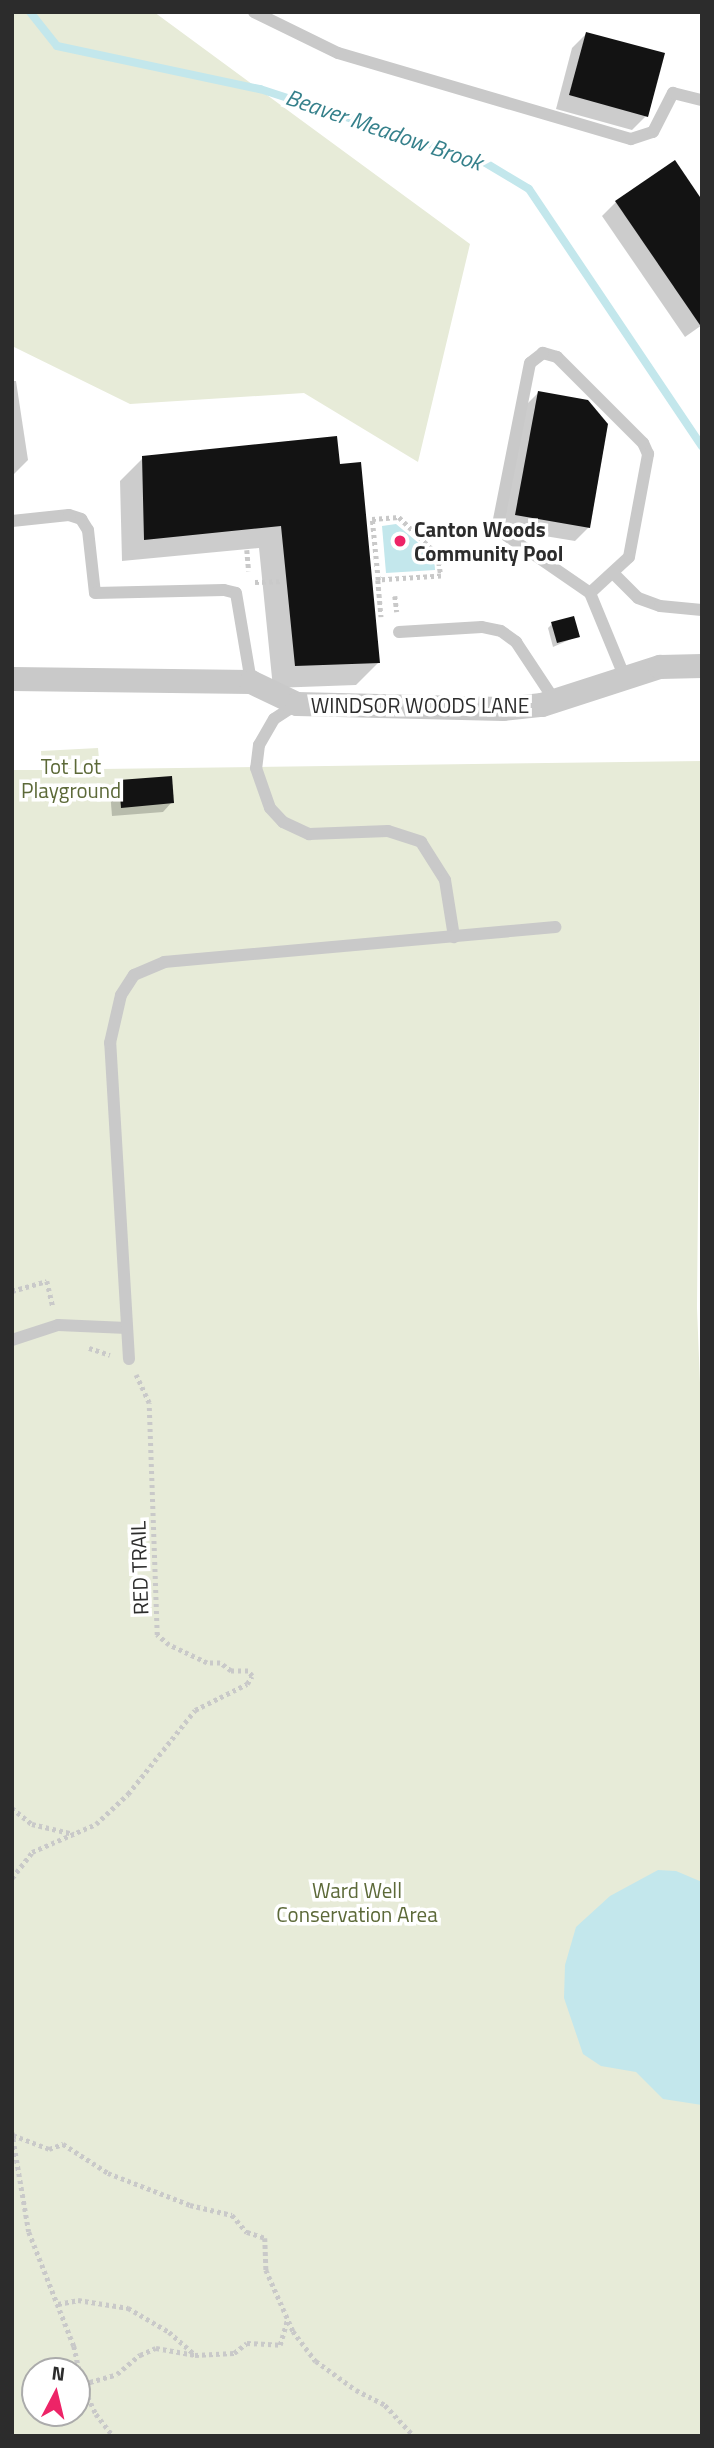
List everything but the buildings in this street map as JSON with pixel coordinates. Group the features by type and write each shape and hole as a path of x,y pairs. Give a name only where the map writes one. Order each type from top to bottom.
{"street":[{"name":"WINDSOR WOODS LANE","path":"12,680 251,682 297,704 503,709 555,701 660,667 702,666"}],"lane":[{"path":"254,12 338,53 631,139 653,132 673,93 702,100"},
{"path":"590,593 613,573 630,553 648,454 643,443 557,357 543,353 532,358 528,371 497,529 590,593 625,678"},
{"path":"12,521 69,515 82,519 88,530 95,593 224,590 236,593 251,682"},
{"path":"613,573 633,595 647,601 702,610"},
{"path":"399,632 482,627 501,631 516,642 555,701"},
{"path":"297,704 274,719 259,745 256,768 270,807 283,822 309,834 388,831 421,842 445,880 454,937"},
{"path":"125,1361 127,1328 110,1043 121,995 134,975 164,962 555,927"},
{"path":"12,1340 58,1325 127,1328"}],"path":[{"path":"378,580 441,576 438,555 400,517 372,519 381,617"},
{"path":"247,550 249,570"},
{"path":"256,582 280,581"},
{"path":"395,596 397,618"},
{"path":"12,1291 47,1281 58,1325 73,1341 125,1361"},
{"name":"RED TRAIL","path":"12,1878 32,1852 96,1824 128,1794 195,1710 244,1686 252,1676 247,1671 231,1671 220,1663 207,1662 167,1644 158,1635 149,1402 143,1384 125,1361"},
{"path":"12,1808 32,1824 74,1834"},
{"path":"13,2133 29,2232 58,2304 74,2357"},
{"path":"13,2133 49,2149 63,2144 108,2174 190,2205 232,2215 247,2232 263,2236 268,2251 266,2270 288,2320 314,2359 356,2390 388,2407 414,2436"},
{"path":"58,2304 78,2300 128,2308 169,2332 195,2355"},
{"path":"91,2381 117,2374 139,2355 156,2348 195,2355 234,2353 247,2343 280,2345 288,2320"},
{"path":"91,2403 113,2436"}],"green space":[{"path":"12,12 154,12 470,244 418,462 304,393 130,404 12,346"},
{"name":"Ward Well Conservation Area","path":"98,748 100,769 702,761 697,1308 702,1433 702,2436 12,2436 12,770 42,770 41,751"}],"water":[{"name":"Canton Woods Community Pool","path":"396,524 434,556 435,570 386,573 382,526"},
{"path":"658,1870 676,1871 702,1882 702,2105 663,2099 636,2072 601,2066 583,2054 564,1998 565,1965 576,1927 610,1896"}],"waterway":[{"name":"Beaver Meadow Brook","path":"30,12 57,46 260,89 484,162 529,189 702,446"}],"place":[{"name":"Canton Woods Community Pool","path":"400,541"}],"park label":[{"name":"Tot Lot Playground","path":"71,778"}]}
